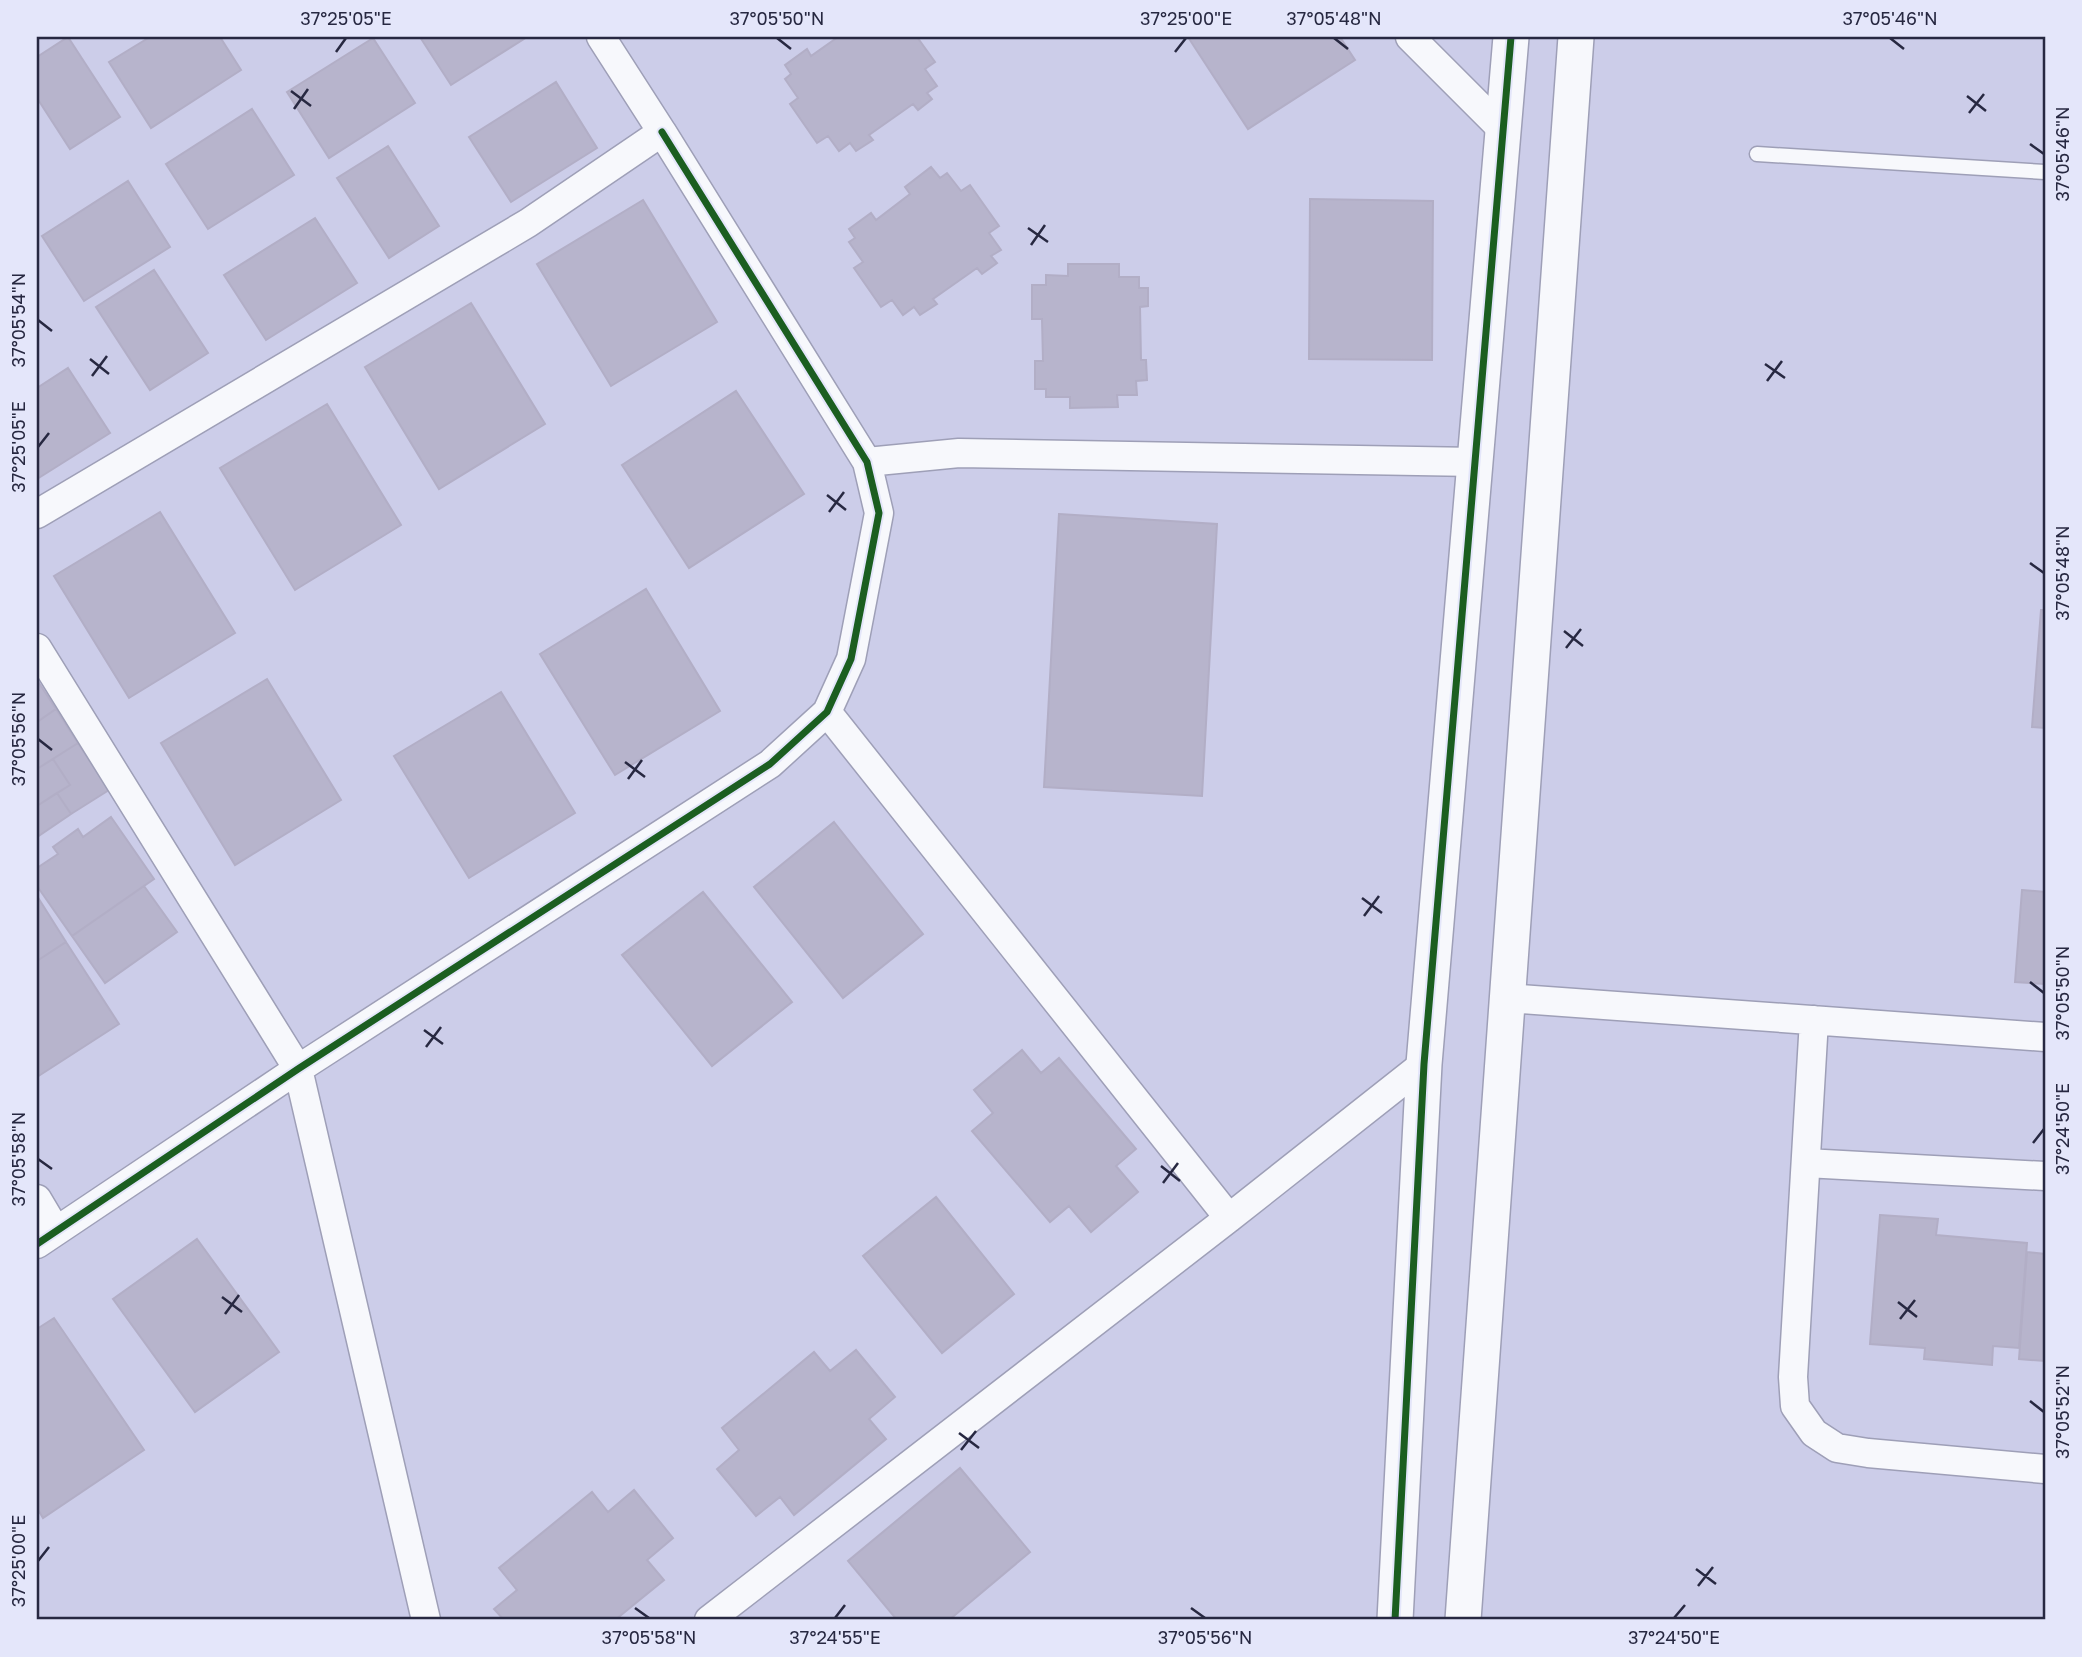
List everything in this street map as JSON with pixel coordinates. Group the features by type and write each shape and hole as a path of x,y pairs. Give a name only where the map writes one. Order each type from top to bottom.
{"street":[{"path":"37,1199 47,1238 298,1069 770,764 827,712 851,659 879,513 867,462 601,37"},
{"path":"1410,37 1505,132"},
{"path":"1395,1620 1424,1064 1511,37"},
{"path":"1463,1620 1576,37"},
{"path":"37,514 528,223 662,132"},
{"path":"867,462 959,453 1476,462"},
{"path":"37,648 298,1069 426,1620"},
{"path":"827,712 1229,1218"},
{"path":"1507,998 2045,1037"},
{"path":"1814,1020 1793,1377 1795,1406 1814,1433 1837,1448 2045,1469"},
{"path":"709,1620 1424,1064"},
{"path":"1806,1163 2045,1176"}],"lane":[{"path":"1757,154 2045,172"}],"building":[{"path":"68,37 120,117 70,149 37,98 37,57"},
{"path":"150,37 220,37 241,70 151,128 109,62"},
{"path":"420,37 527,37 451,85"},
{"path":"838,37 917,37 935,62 925,69 937,86 927,93 932,99 918,110 913,104 869,135 873,140 856,151 850,143 839,151 828,136 817,143 790,104 798,98 785,79 791,74 785,65 807,49 811,56"},
{"path":"1188,37 1340,37 1355,60 1248,129"},
{"path":"373,38 415,103 329,158 287,92"},
{"path":"556,82 597,148 511,202 469,137"},
{"path":"252,109 294,175 208,229 166,164"},
{"path":"388,146 439,226 389,258 337,178"},
{"path":"931,167 940,178 947,173 961,191 970,185 999,226 989,233 1001,250 991,256 997,263 982,274 977,268 933,299 937,304 920,315 914,307 903,315 892,300 881,307 854,268 863,262 849,242 855,238 849,229 871,213 876,220 910,194 905,187"},
{"path":"128,181 170,247 84,301 42,236"},
{"path":"1310,199 1433,201 1432,360 1309,359"},
{"path":"643,200 717,322 611,386 537,264"},
{"path":"315,218 357,283 266,340 224,275"},
{"path":"1068,264 1119,264 1119,277 1139,277 1139,288 1148,288 1148,306 1140,307 1141,360 1146,360 1147,380 1136,381 1137,395 1117,395 1118,407 1070,408 1070,397 1046,397 1046,389 1035,389 1035,361 1043,361 1042,319 1032,319 1032,285 1046,285 1046,275 1068,276"},
{"path":"154,270 208,353 150,390 96,307"},
{"path":"471,303 545,424 439,489 365,367"},
{"path":"68,368 110,433 37,479 37,388"},
{"path":"736,391 804,494 689,568 622,465"},
{"path":"327,404 401,525 295,590 220,468"},
{"path":"160,512 235,633 129,698 54,576"},
{"path":"1059,514 1217,524 1202,796 1044,787"},
{"path":"646,589 720,711 615,775 540,654"},
{"path":"2041,610 2045,610 2045,728 2032,727"},
{"path":"267,679 341,800 235,865 161,743"},
{"path":"37,680 56,709 37,722"},
{"path":"501,692 575,813 469,878 394,756"},
{"path":"56,709 78,743 37,769 37,722"},
{"path":"78,743 109,790 71,814 57,793 70,785 53,759"},
{"path":"53,759 70,785 37,806 37,769"},
{"path":"57,793 71,814 37,837 37,806"},
{"path":"111,817 154,879 72,936 37,886 37,868 58,854 53,847 78,829 83,837"},
{"path":"834,822 923,934 843,998 754,887"},
{"path":"144,886 177,932 105,983 72,936"},
{"path":"2022,890 2045,892 2045,984 2015,982"},
{"path":"703,892 792,1002 712,1066 622,955"},
{"path":"37,896 66,942 37,961"},
{"path":"66,942 119,1024 37,1077 37,961"},
{"path":"1022,1050 1041,1073 1059,1058 1136,1149 1116,1166 1138,1192 1091,1232 1069,1206 1050,1222 972,1131 993,1113 974,1090"},
{"path":"936,1197 1014,1294 942,1353 863,1256"},
{"path":"1880,1215 1938,1219 1936,1235 2027,1243 2019,1348 1993,1346 1992,1365 1924,1359 1925,1348 1870,1344"},
{"path":"197,1239 279,1352 195,1412 113,1299"},
{"path":"2027,1252 2045,1254 2045,1361 2019,1359"},
{"path":"54,1318 144,1450 43,1518 37,1508 37,1329"},
{"path":"856,1350 895,1397 869,1419 886,1439 794,1515 780,1497 756,1516 717,1469 739,1450 722,1428 814,1352 830,1371"},
{"path":"960,1468 1030,1552 949,1620 897,1620 848,1561"},
{"path":"634,1490 673,1538 647,1560 664,1580 615,1620 504,1620 494,1609 517,1590 499,1568 592,1492 608,1512"}],"cycle path":[{"path":"1395,1620 1424,1064 1511,37"},
{"path":"37,1244 298,1069 770,764 827,712 851,659 879,513 867,462 662,132"}]}
